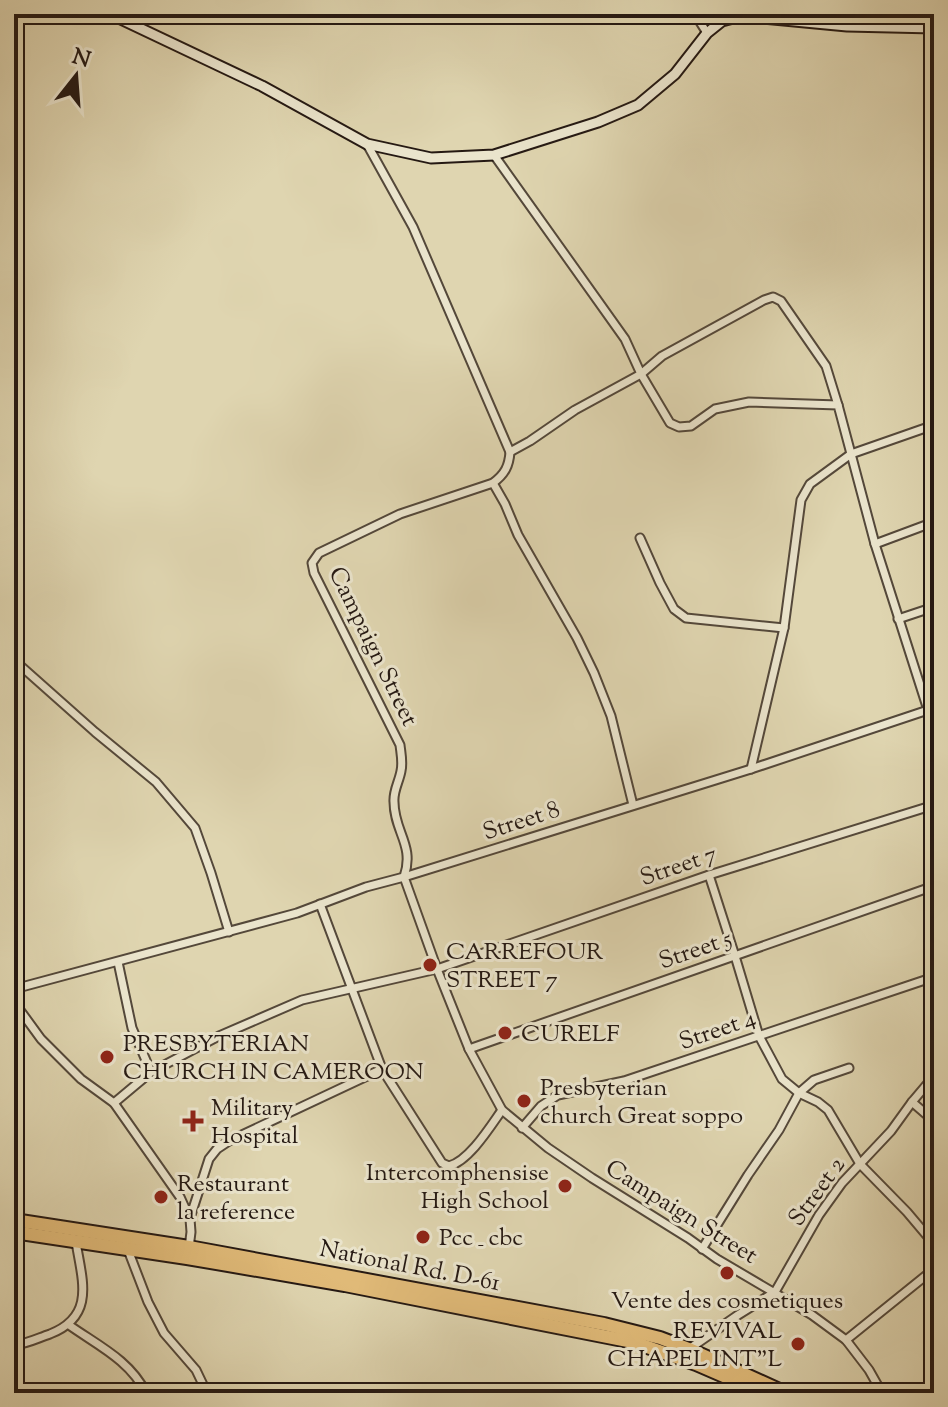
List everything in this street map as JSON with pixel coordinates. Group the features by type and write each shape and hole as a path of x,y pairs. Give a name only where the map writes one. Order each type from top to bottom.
{"highway":[{"name":"National Rd. D-61","path":"14,1220 604,1324 660,1338 786,1393"},
{"name":"National Rd. D-61","path":"14,1232 128,1250 188,1252 633,1342 763,1393"}],"street":[{"path":"110,14 262,86 367,144 431,158 494,155 598,122 638,105 675,74 707,33 722,21 741,16 847,26 934,28"},
{"path":"695,14 707,33"},
{"path":"367,144 413,227 510,452 503,476 493,483 536,570 594,673 611,716 633,805"},
{"path":"494,155 625,339 641,374 670,423 679,427 691,426 715,409 749,402 838,405"},
{"path":"510,452 575,410 641,374 662,356 773,297 781,301 826,366 875,544 934,724"},
{"path":"751,769 784,628 801,500 810,484 851,454 934,425"},
{"name":"Campaign Street","path":"493,483 400,514 319,553 312,563 314,573 400,745 401,773 395,787 394,803 409,864 404,877 469,1049 502,1110 522,1128 559,1156 702,1249 812,1315 846,1340 882,1393"},
{"path":"875,544 934,522"},
{"path":"640,538 674,609 686,618 784,628"},
{"path":"898,619 934,607"},
{"path":"14,660 156,782 195,828 229,932"},
{"name":"Street 8","path":"14,989 297,913 366,887 751,769 931,709"},
{"name":"Street 7","path":"114,1103 151,1072 219,1036 302,1000 437,969 709,875 934,805"},
{"path":"709,875 759,1036 782,1079 828,1110 860,1164 934,1244"},
{"name":"Street 5","path":"469,1049 934,886"},
{"path":"320,904 382,1069 442,1163 449,1166 459,1164 502,1110"},
{"path":"118,962 132,1028 151,1072"},
{"name":"Street 4","path":"522,1128 541,1106 558,1095 624,1081 934,977"},
{"path":"14,1002 41,1039 81,1079 114,1103 180,1197 190,1219 188,1252"},
{"path":"702,1249 779,1130 799,1093 814,1080 849,1068"},
{"path":"190,1219 209,1159 217,1149 382,1069"},
{"name":"Street 2","path":"689,1349 775,1292 819,1215 842,1183 891,1131 934,1076"},
{"path":"912,1102 934,1121"},
{"path":"14,1345 24,1344 69,1325 78,1313 83,1301 83,1288 76,1242"},
{"path":"128,1250 164,1333 196,1370 207,1393"},
{"path":"846,1340 934,1269"},
{"path":"69,1325 118,1358 139,1379 146,1393"}],"place":[{"name":"CARREFOUR STREET 7","path":"430,965"},
{"name":"CURELF","path":"505,1033"},
{"name":"PRESBYTERIAN CHURCH IN CAMEROON","path":"107,1057"},
{"name":"Presbyterian church Great soppo","path":"524,1101"},
{"name":"Military Hospital","path":"193,1121"},
{"name":"Intercomphensise High School","path":"565,1186"},
{"name":"Restaurant la reference","path":"161,1197"},
{"name":"Pcc _ cbc","path":"423,1237"},
{"name":"Vente des cosmetiques","path":"727,1273"},
{"name":"REVIVAL CHAPEL INT\"L","path":"798,1344"}]}
